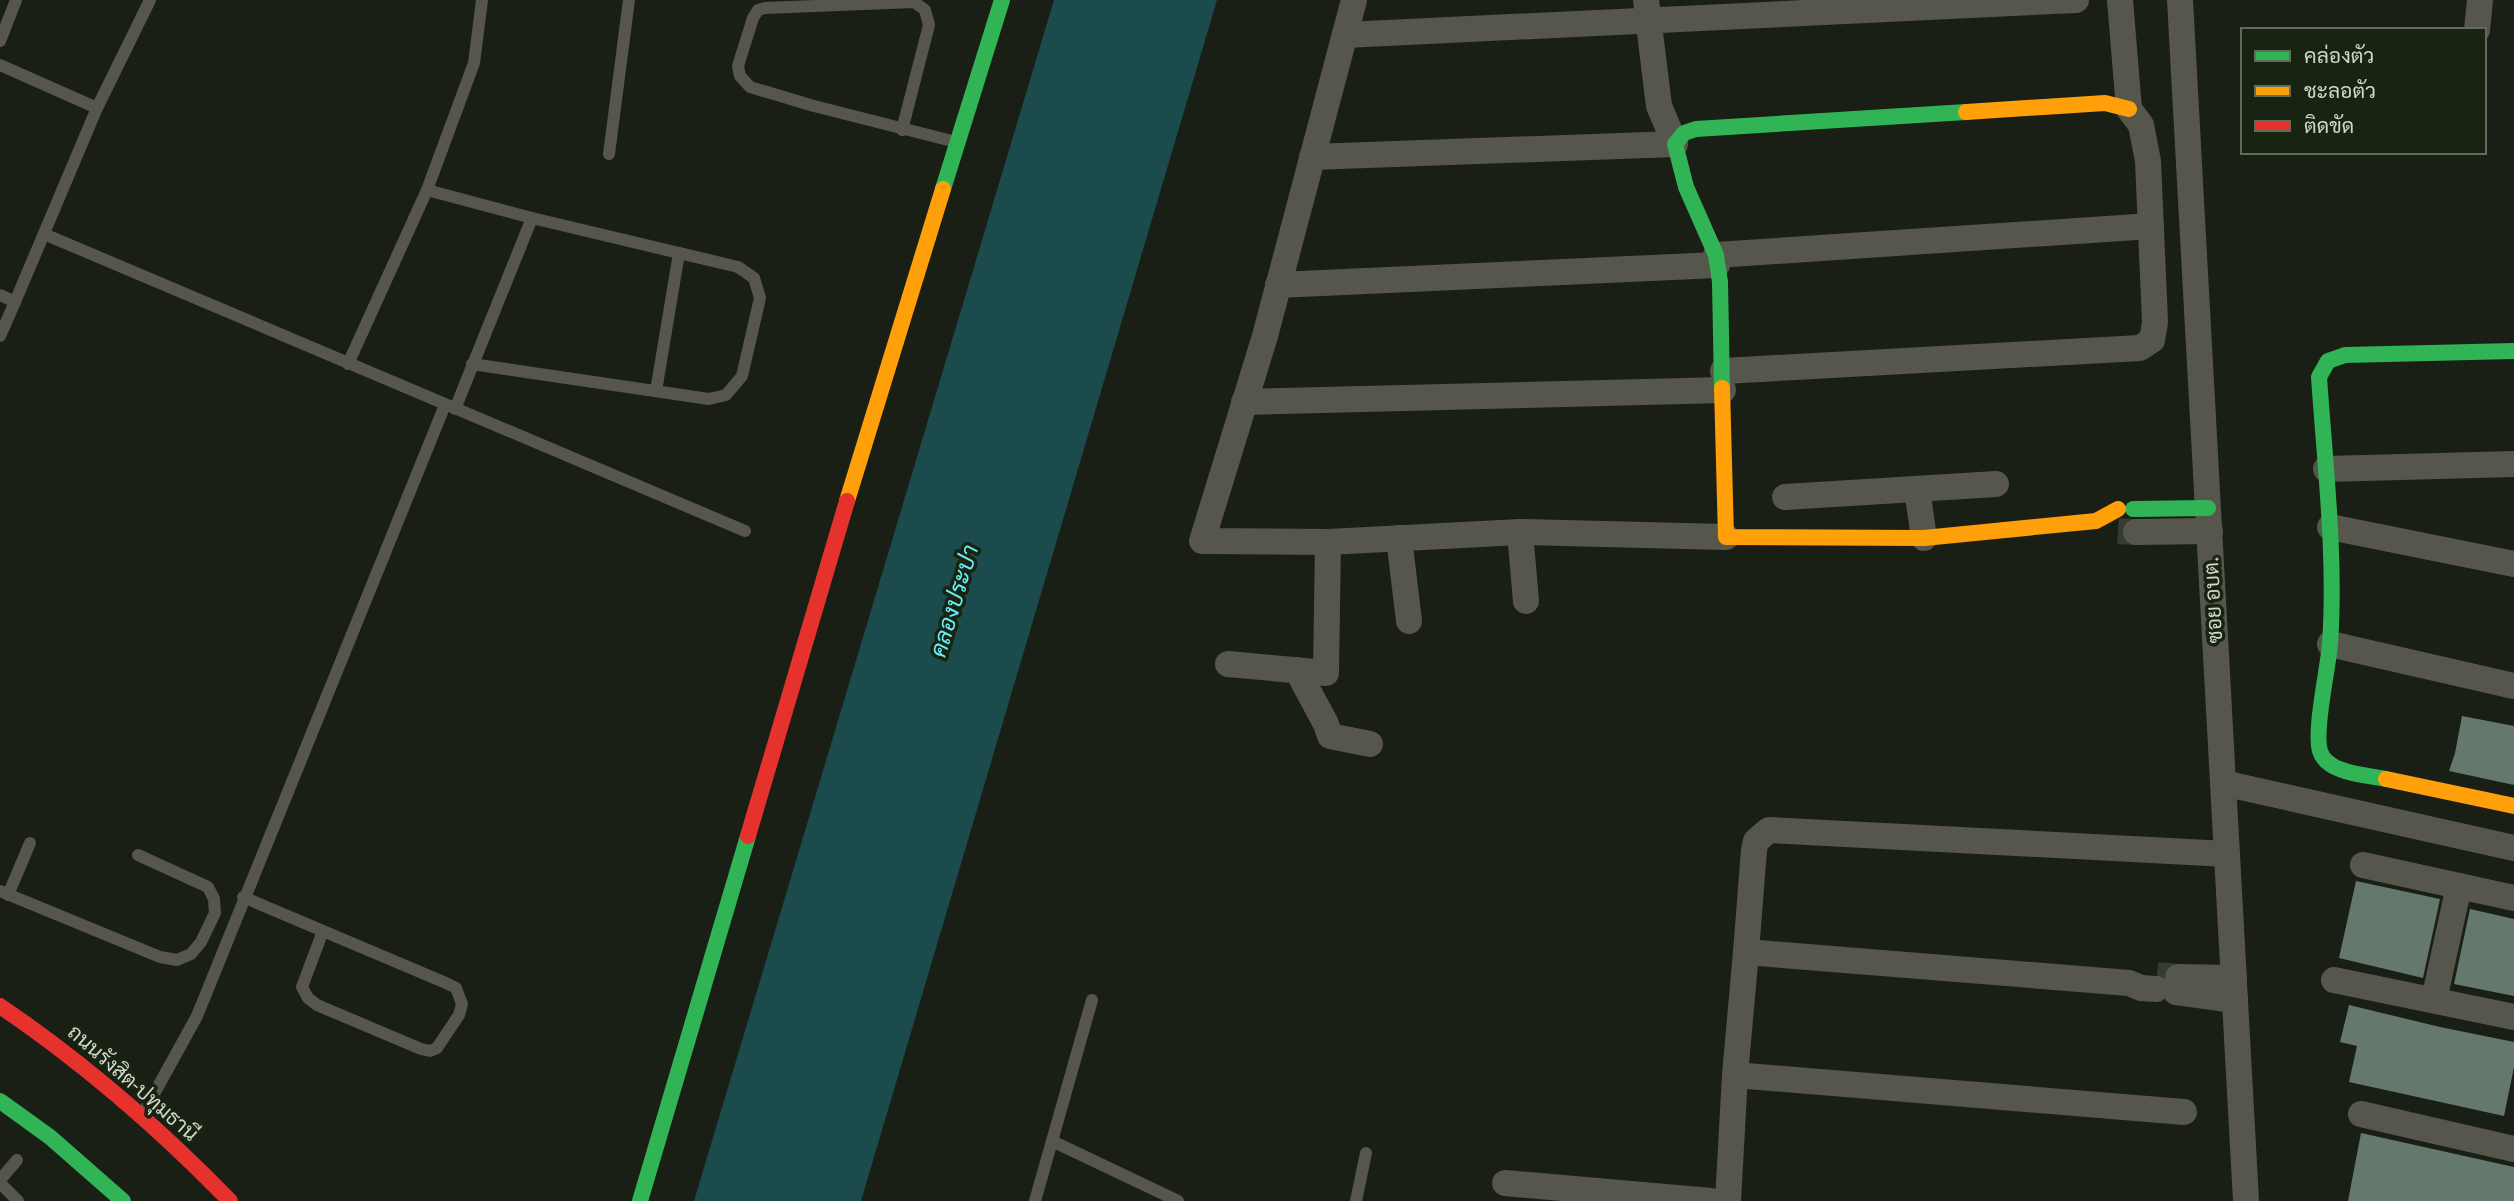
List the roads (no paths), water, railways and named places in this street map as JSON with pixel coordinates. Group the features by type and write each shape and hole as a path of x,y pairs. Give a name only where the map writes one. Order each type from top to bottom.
{"street":[{"path":"640,1201 870,422 1002,0"},
{"path":"1354,0 1278,285 1202,541 1328,542 1520,532 1924,538 2120,520 2209,520"},
{"path":"1345,35 1648,10 2076,0"},
{"path":"1244,402 1723,380 2140,348 2152,340 2155,323 2148,161 2141,125 2129,109 2120,0"},
{"name":"ซอย อบต.","path":"2180,0 2246,1201"},
{"path":"2477,28 2480,0"},
{"path":"1648,10 1659,106 1675,144 1686,187 1717,260 1726,537"},
{"path":"1312,157 1675,144 1684,133 1696,129 2105,103 2129,109"},
{"path":"1278,285 1717,260 2151,226"},
{"path":"2514,351 2332,357 2322,365 2319,377 2330,527 2330,645 2319,732 2320,752 2329,763 2339,769 2514,806"},
{"path":"2326,469 2514,464"},
{"path":"1785,497 1996,484"},
{"path":"1917,489 1924,538"},
{"path":"2330,527 2514,564"},
{"path":"1520,532 1526,601"},
{"path":"1399,538 1409,621"},
{"path":"1228,664 1326,673 1328,542"},
{"path":"2330,645 2514,686"},
{"path":"1297,670 1330,736 1370,744"},
{"path":"2332,808 2339,769"},
{"path":"2223,783 2514,848"},
{"path":"1728,1201 1735,1075 1754,850 1756,841 1769,830 2228,853"},
{"path":"2363,864 2514,898"},
{"path":"2434,1000 2459,886"},
{"path":"1746,952 2129,983 2141,988 2167,984 2235,989"},
{"path":"2334,981 2514,1017"},
{"name":"ถนนรังสิต-ปทุมธานี","path":"0,1006 74,1057 200,1168 230,1201"},
{"path":"1735,1075 2185,1112"},
{"path":"0,1101 50,1136 123,1201"},
{"path":"2361,1114 2514,1149"},
{"path":"1505,1183 1711,1201"}],"lane":[{"path":"0,41 16,0"},
{"path":"0,336 97,107 150,0"},
{"path":"348,364 426,190 474,63 482,0"},
{"path":"609,154 629,0"},
{"path":"902,130 929,25 925,10 914,2 758,10 738,65 740,76 750,87 902,130 958,143"},
{"path":"0,65 97,107"},
{"path":"426,190 738,267 754,278 760,298 742,376 726,395 709,399 472,364"},
{"path":"142,1115 197,1016 243,897 532,218"},
{"path":"44,234 745,531"},
{"path":"656,391 679,253"},
{"path":"0,295 15,302"},
{"path":"30,842 4,893 160,957 177,960 191,954 201,942 215,914 214,899 208,887 138,855"},
{"path":"243,897 323,931 456,988 462,1004 459,1015 437,1048 430,1051 421,1049 317,1005 308,998 302,987 323,931"},
{"path":"1035,1201 1092,1000"},
{"path":"1052,1141 1178,1201"},
{"path":"1356,1201 1366,1153"},
{"path":"17,1160 0,1182 18,1201"}],"water":[{"name":"คลองประปา","path":"1054,0 1217,0 861,1201 694,1201"}],"tunnel":[{"path":"2118,531 2136,532"},
{"path":"2157,975 2178,977"}]}
